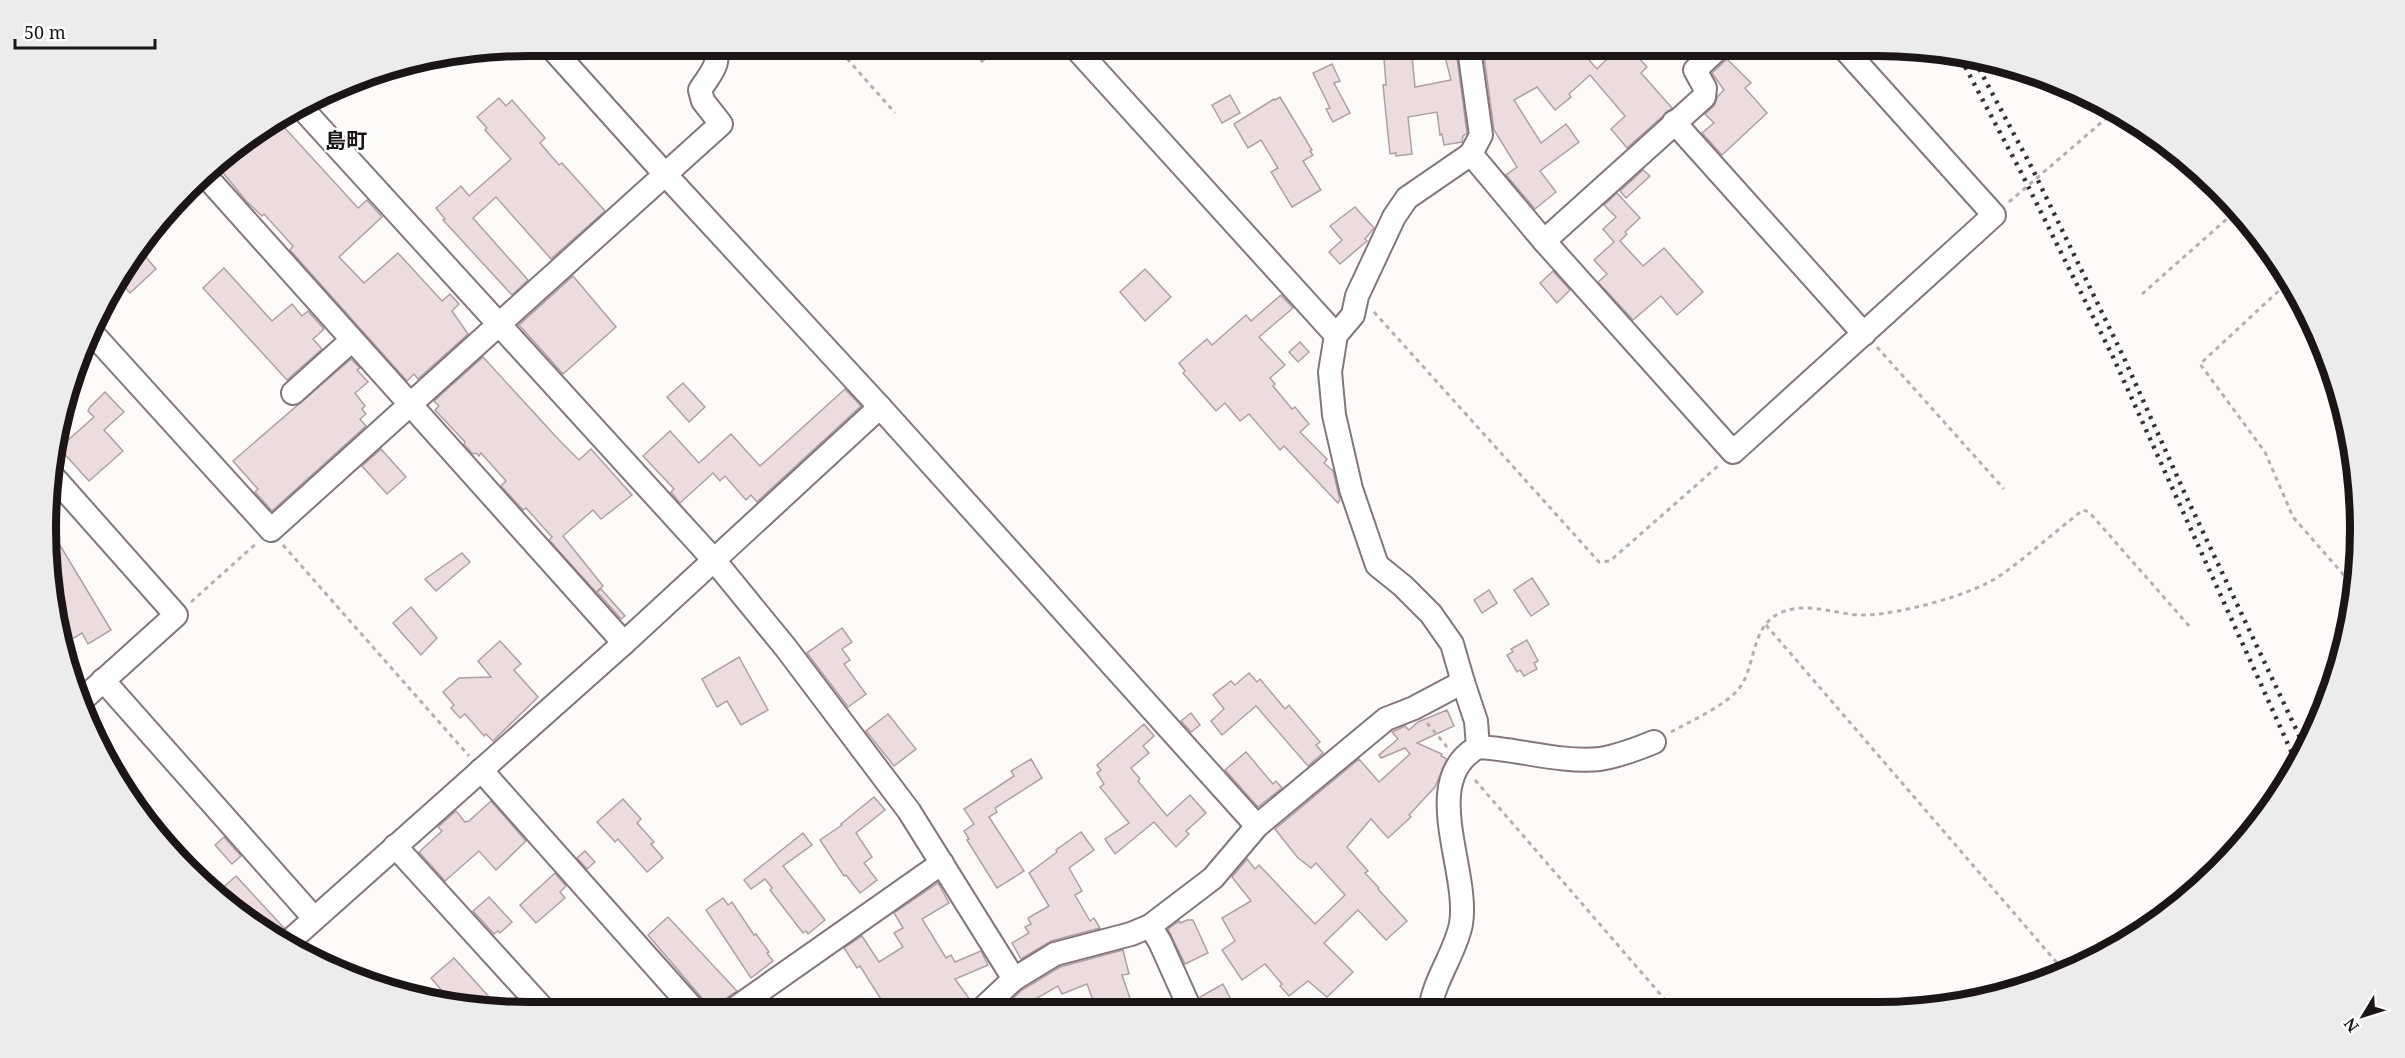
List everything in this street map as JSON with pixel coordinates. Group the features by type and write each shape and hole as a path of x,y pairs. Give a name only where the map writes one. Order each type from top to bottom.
{"street":[{"path":"559,56 880,407 1257,826"},
{"path":"96,338 271,530 664,173 721,124 703,101 700,90 718,60 718,56"},
{"path":"1083,56 1336,335"},
{"path":"1470,56 1481,135 1471,154 1407,198 1394,217 1357,296 1353,315 1336,335 1330,372 1334,415 1351,489 1377,565 1403,586 1431,614 1452,644 1476,721 1478,747"},
{"path":"1544,241 1704,97 1705,88 1695,70 1710,56"},
{"path":"1471,154 1544,241 1733,452 1994,215 1850,56"},
{"path":"305,112 500,323 714,560 786,648 909,811 1014,979"},
{"path":"1674,122 1864,333"},
{"path":"209,180 624,643"},
{"path":"292,393 352,340"},
{"path":"292,939 624,643 880,407"},
{"path":"58,483 176,615 87,696"},
{"path":"104,680 314,918"},
{"path":"992,1002 1014,979 1055,954 1131,934 1150,926 1213,878 1257,826 1386,719 1414,708 1463,682"},
{"path":"1431,1002 1432,994 1461,923 1460,884 1448,795 1453,772 1460,762 1478,747 1571,759 1601,759 1629,752 1654,742"},
{"path":"481,770 688,1002"},
{"path":"395,846 537,1002"},
{"path":"744,1002 942,863"},
{"path":"1150,926 1160,942 1187,1002"}],"path":[{"path":"845,56 895,113"},
{"path":"1994,215 2108,116"},
{"path":"2142,294 2231,216"},
{"path":"2283,287 2200,364 2265,452 2293,517 2346,578"},
{"path":"1357,296 1367,304 1599,562 1610,561 1733,452"},
{"path":"1864,333 2004,489"},
{"path":"1654,742 1724,702 1738,691 1745,678 1757,641 1766,625 1778,613 1796,608 1863,615 1893,613 1978,589 2000,576 2083,510 2089,512 2190,627"},
{"path":"176,615 271,530 481,770"},
{"path":"1766,625 2059,965"},
{"path":"1414,708 1667,1002"}],"building":[{"path":"977,56 989,56 982,62"},
{"path":"1384,56 1412,56 1415,87 1451,80 1445,56 1457,56 1467,133 1463,136 1462,142 1444,145 1442,134 1440,135 1437,112 1408,117 1412,154 1396,156 1396,153 1390,154 1383,85 1386,85"},
{"path":"1484,56 1586,56 1597,69 1610,56 1637,56 1647,67 1641,73 1672,108 1627,148 1611,129 1625,116 1590,75 1569,94 1571,97 1555,110 1537,87 1514,100 1541,143 1566,124 1579,142 1540,171 1556,192 1535,209 1506,175 1517,167 1494,130"},
{"path":"1727,59 1751,83 1745,88 1767,113 1722,155 1702,133 1714,123 1705,114 1714,106 1718,96 1724,90 1712,73"},
{"path":"1332,64 1340,81 1334,83 1350,113 1333,122 1326,109 1330,108 1313,73"},
{"path":"1230,95 1240,113 1222,123 1212,105"},
{"path":"1280,97 1312,150 1310,151 1313,155 1303,161 1321,190 1292,207 1271,172 1278,168 1261,140 1248,148 1234,124"},
{"path":"499,98 506,106 512,100 545,138 540,143 559,165 562,163 605,211 551,259 496,197 473,218 528,280 512,295 443,220 445,219 436,208 461,186 469,196 511,159 485,130 487,128 477,117"},
{"path":"280,126 282,129 284,127 358,208 367,200 382,217 339,257 364,283 398,253 442,301 450,294 459,304 452,311 468,334 418,379 414,374 407,381 290,250 293,246 264,214 262,216 247,202 221,170 266,135"},
{"path":"1643,170 1650,176 1626,198 1620,191"},
{"path":"1617,193 1640,218 1625,232 1627,234 1620,241 1643,266 1664,248 1703,292 1677,315 1661,296 1633,320 1598,282 1607,274 1594,260 1614,242 1603,229 1616,217 1604,205"},
{"path":"1355,207 1374,228 1365,239 1367,241 1340,264 1329,252 1342,240 1330,226"},
{"path":"144,254 156,269 130,293 123,285"},
{"path":"224,268 272,321 292,304 302,316 308,311 324,329 313,339 322,349 287,380 203,288"},
{"path":"1145,269 1171,297 1145,321 1120,292"},
{"path":"1553,271 1570,290 1557,303 1540,283"},
{"path":"573,276 616,327 563,374 519,325"},
{"path":"1281,295 1293,308 1259,337 1285,365 1270,378 1275,384 1273,386 1292,409 1295,407 1309,424 1300,432 1327,459 1324,463 1333,471 1340,500 1338,503 1284,446 1280,450 1249,414 1240,421 1225,403 1216,411 1183,373 1185,371 1179,363 1207,339 1212,345 1246,315 1251,321"},
{"path":"1300,342 1309,352 1298,362 1289,352"},
{"path":"483,357 579,460 591,449 632,495 601,519 593,510 563,536 603,586 596,592 549,540 552,537 526,508 523,510 501,486 506,481 481,453 479,456 476,453 473,454 435,410 439,406 434,401"},
{"path":"351,359 360,368 357,370 368,382 355,393 365,406 362,409 366,414 360,419 366,426 272,511 255,492 258,489 233,461"},
{"path":"683,383 705,407 689,422 667,397"},
{"path":"845,389 861,406 757,502 751,495 746,500 725,476 720,481 713,473 680,503 671,492 674,489 643,456 670,431 699,463 731,434 760,466"},
{"path":"105,392 124,412 104,430 123,451 89,481 63,452 64,444 94,417 88,411"},
{"path":"381,449 406,477 387,494 362,466"},
{"path":"56,539 111,630 88,644 82,633 69,641 60,591"},
{"path":"462,553 470,562 436,591 425,579"},
{"path":"1532,578 1549,604 1531,616 1514,590"},
{"path":"601,589 625,616 621,619 597,592"},
{"path":"1489,590 1497,603 1482,613 1474,600"},
{"path":"411,607 437,638 421,655 393,623"},
{"path":"842,628 852,642 842,649 850,660 844,664 866,694 848,707 807,653"},
{"path":"1527,640 1538,661 1534,663 1537,669 1524,676 1520,670 1517,672 1507,655 1513,652 1511,649"},
{"path":"500,641 521,664 514,670 538,697 493,741 486,734 484,736 465,714 460,718 451,708 454,705 443,692 459,678 491,677 478,661"},
{"path":"739,657 768,710 741,725 727,701 717,707 702,679"},
{"path":"1249,673 1257,682 1260,679 1285,709 1289,705 1320,742 1316,745 1323,753 1308,766 1256,706 1222,735 1211,721 1224,709 1213,695 1231,681 1235,685"},
{"path":"1447,710 1454,726 1417,743 1442,754 1441,756 1447,759 1435,787 1409,815 1411,817 1388,838 1371,819 1347,847 1368,871 1365,873 1407,921 1386,940 1358,910 1324,943 1353,972 1327,997 1308,981 1289,996 1265,964 1242,980 1222,950 1235,941 1222,918 1251,901 1232,877 1247,859 1255,869 1259,865 1315,924 1345,895 1316,863 1311,868 1298,858 1275,829 1359,759 1379,782 1410,754 1405,748 1381,758 1379,755 1398,739 1392,732 1405,726 1409,730 1418,722"},
{"path":"1191,713 1200,725 1191,732 1181,721"},
{"path":"888,714 916,749 894,766 866,731"},
{"path":"1144,724 1154,736 1143,746 1149,753 1131,768 1140,779 1138,781 1167,816 1190,795 1206,813 1186,831 1189,834 1176,847 1154,822 1115,854 1105,839 1129,823 1100,787 1104,784 1097,773 1101,770 1097,765"},
{"path":"1246,752 1273,784 1276,781 1282,788 1258,807 1225,770"},
{"path":"1031,759 1042,778 995,808 997,812 989,817 1024,871 997,888 967,840 969,839 964,831 974,824 964,809 1014,776 1011,771"},
{"path":"874,797 885,810 856,833 872,857 864,863 877,880 860,893 846,875 844,876 820,840 842,825"},
{"path":"623,799 641,819 637,823 654,842 651,844 663,858 647,872 618,839 615,842 597,822"},
{"path":"491,801 526,841 496,870 479,851 445,881 419,852 442,831 438,827 456,811 465,822 469,821"},
{"path":"1081,832 1094,850 1069,868 1082,891 1075,895 1090,921 1094,918 1100,928 1051,941 1021,959 1012,943 1029,933 1025,927 1031,924 1028,918 1049,906 1029,873"},
{"path":"803,833 812,845 783,866 825,920 808,934 806,931 803,933 770,890 772,888 765,879 751,889 744,880"},
{"path":"224,837 241,856 232,864 215,845"},
{"path":"585,851 595,862 587,869 577,858"},
{"path":"555,873 566,886 560,892 565,898 536,923 520,905"},
{"path":"236,876 284,928 280,932 266,923 222,889"},
{"path":"938,883 949,903 922,919 946,958 951,955 955,962 981,951 988,965 955,979 971,1002 883,1002 860,966 857,968 844,948 862,936 879,962 903,947 894,933 903,928 894,913"},
{"path":"489,897 512,922 500,933 498,931 494,934 473,911"},
{"path":"723,898 728,905 732,902 754,935 756,934 769,952 767,953 773,961 751,978 706,910"},
{"path":"668,917 737,991 722,1002 705,1002 648,935"},
{"path":"1193,920 1208,953 1185,964 1168,929 1179,921 1180,923"},
{"path":"1123,950 1129,974 1122,975 1131,1002 1094,1002 1087,984 1062,994 1058,986 1030,1002 1009,1002 1022,990 1060,967"},
{"path":"454,958 492,1000 445,994 431,978"},
{"path":"1223,984 1232,1002 1202,1002 1200,997"}],"railway":[{"path":"1964,64 2022,174 2114,359 2292,754"},
{"path":"1978,67 2032,168 2124,358 2185,494 2301,739"}],"district":[{"name":"島町","path":"346,140"}]}
